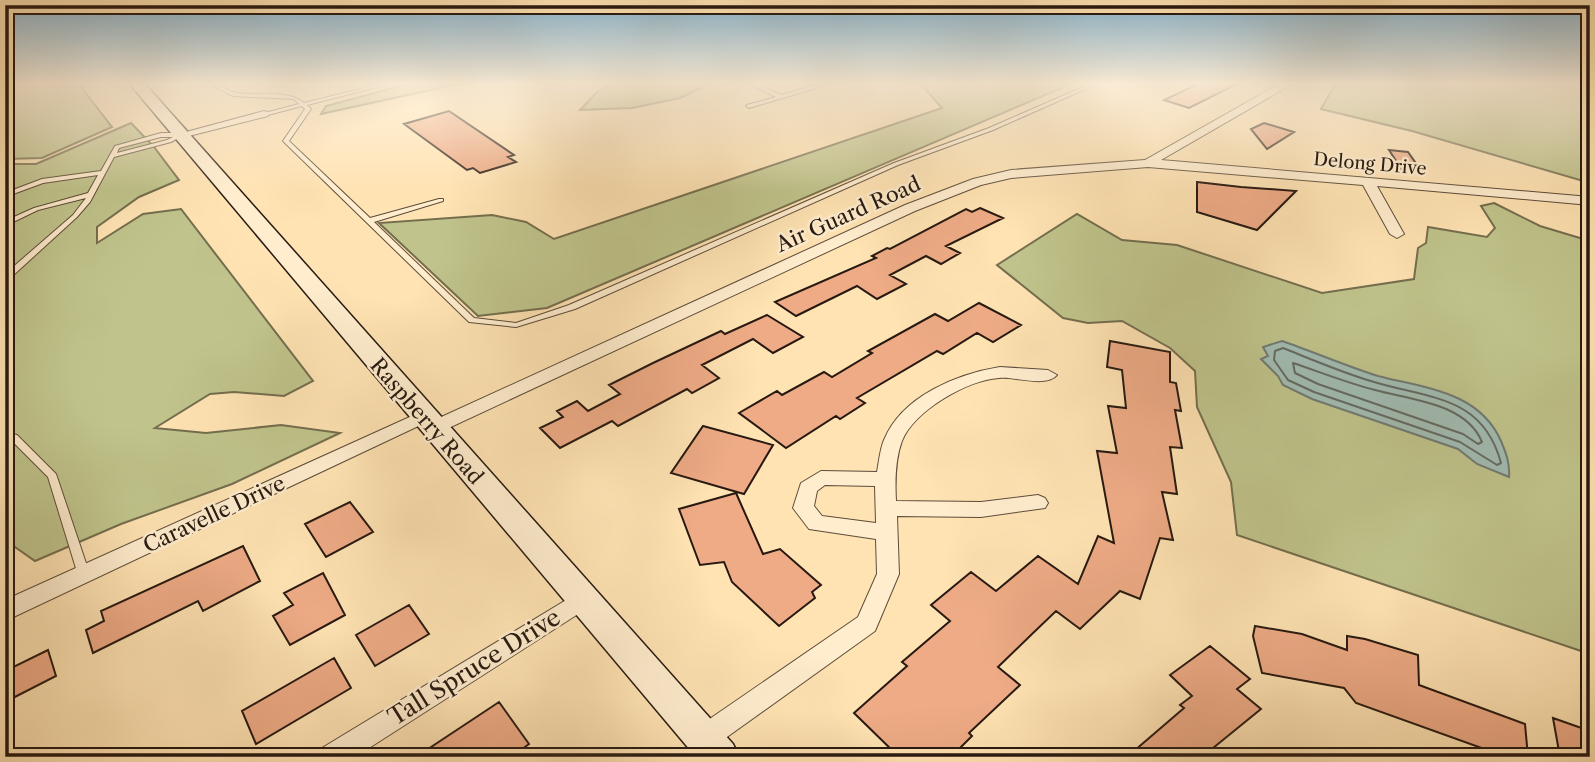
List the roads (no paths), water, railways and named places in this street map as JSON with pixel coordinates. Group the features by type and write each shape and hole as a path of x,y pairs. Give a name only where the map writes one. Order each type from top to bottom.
{"main road":[{"name":"Raspberry Road","path":"167,119 581,600 712,748"}],"street":[{"path":"181,135 246,119"},
{"name":"Air Guard Road","path":"428,422 910,208 977,182 1049,169 1148,163 1226,119"},
{"name":"Delong Drive","path":"1148,163 1590,201"},
{"path":"1368,182 1397,234"},
{"path":"712,748 867,624 888,574 885,479 893,440 911,414 941,392 960,383 1000,372 1048,375"},
{"name":"Caravelle Drive","path":"5,611 428,422"},
{"path":"885,479 821,478 808,488 803,508 817,523 887,532"},
{"path":"886,509 986,510 1038,503"},
{"name":"Tall Spruce Drive","path":"331,757 581,600"}],"lane":[{"path":"302,119 286,141 472,320 516,325 572,307 896,164 1015,119"},
{"path":"5,278 75,216 112,156 169,141 181,135"},
{"path":"5,195 42,181 101,173"},
{"path":"5,225 36,209 90,195"},
{"path":"369,221 441,201"},
{"path":"5,435 14,437 52,476 85,575"}],"water":[{"path":"1282,341 1378,376 1448,394 1465,402 1479,411 1491,424 1501,441 1509,467 1509,477 1477,464 1458,449 1312,399 1283,385 1261,359 1268,356 1263,347"}]}
